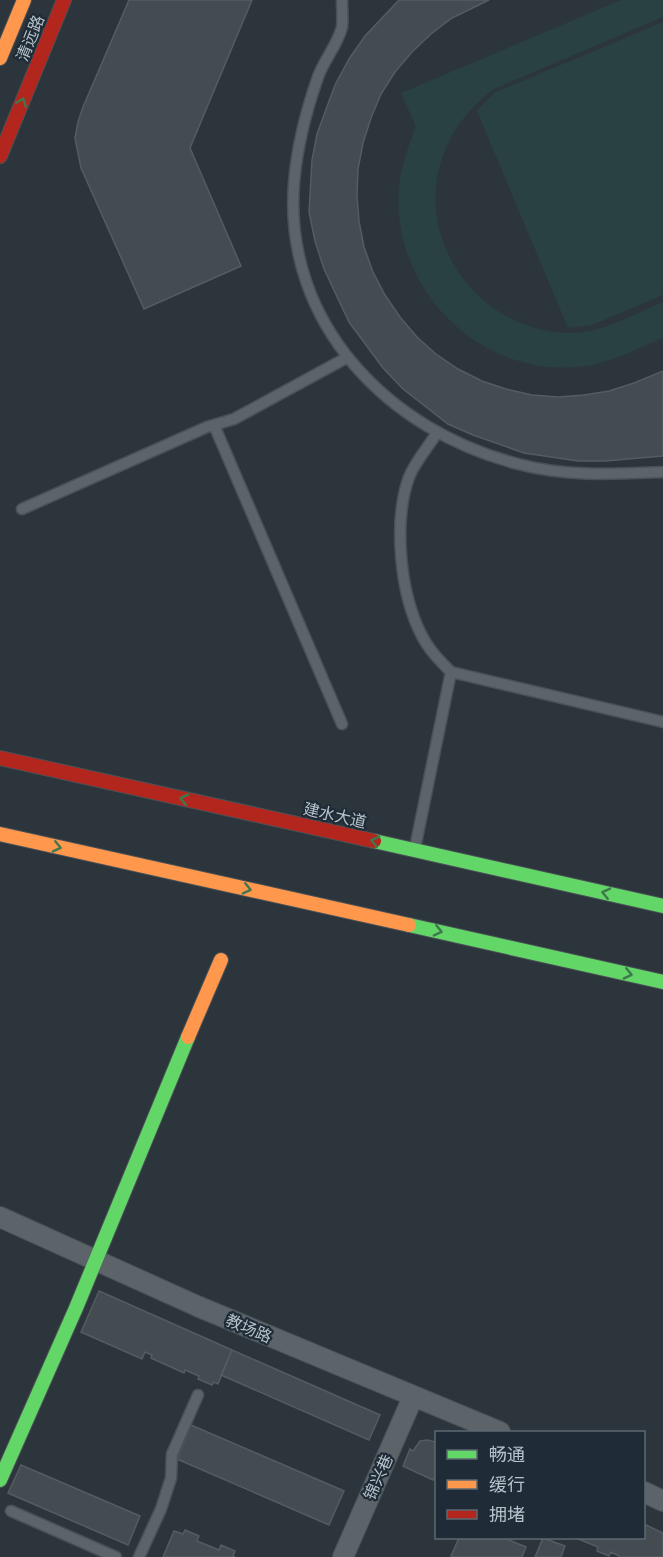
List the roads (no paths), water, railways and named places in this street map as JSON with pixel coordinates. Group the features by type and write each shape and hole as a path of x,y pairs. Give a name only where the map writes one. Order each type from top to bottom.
{"main road":[{"name":"清远路","path":"0,58 24,0"},
{"name":"清远路","path":"0,156 64,0"},
{"name":"建水大道","path":"0,758 663,906"},
{"path":"0,834 663,982"},
{"path":"0,1480 76,1308 221,960"}],"street":[{"name":"教场路","path":"0,1217 197,1306 498,1431"},
{"name":"锦兴巷","path":"343,1557 413,1397"},
{"path":"645,1492 663,1501"}],"lane":[{"path":"342,0 342,28 319,76 303,129 296,166 293,213 297,242 314,299 326,325 373,387 392,404 437,433 487,455 519,465 551,471 583,474 663,472"},
{"path":"22,509 234,418 348,357"},
{"path":"214,425 342,724"},
{"path":"437,433 410,475 403,509 401,544 407,592 418,627 431,650 451,672 663,722"},
{"path":"414,850 451,672"},
{"path":"139,1557 161,1509 171,1478 172,1454 198,1395"},
{"path":"11,1511 116,1557"}]}
